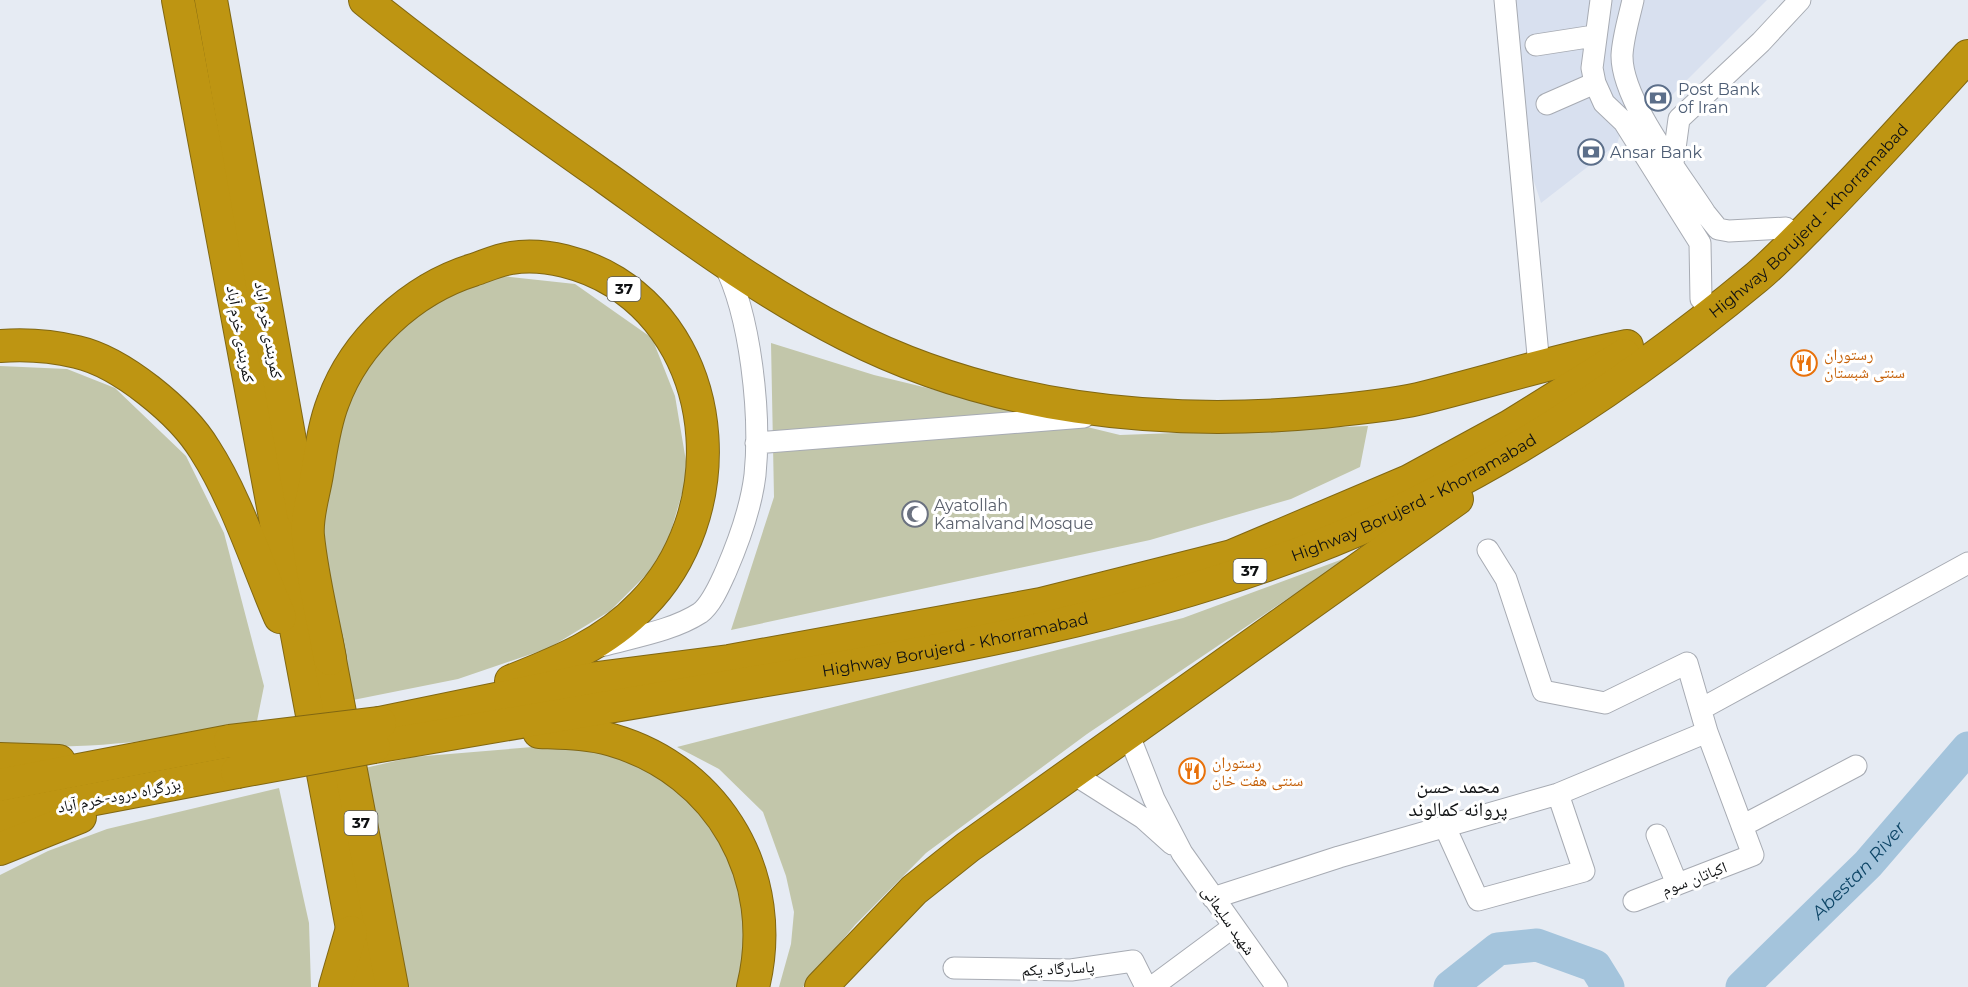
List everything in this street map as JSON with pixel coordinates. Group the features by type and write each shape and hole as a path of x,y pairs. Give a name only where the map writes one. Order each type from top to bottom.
{"highway":[{"name":"کمربندی خرم آباد","path":"178,0 316,664"},
{"name":"کمربندی خرم اباد","path":"211,0 316,664"},
{"path":"365,0 433,55 774,294 847,336 937,373 1016,396 1099,412 1123,414 1237,417 1320,412 1414,399 1539,366 1640,344"},
{"name":"Highway Borujerd - Khorramabad","path":"389,733 597,678 729,661 1030,606 1232,556 1409,482 1510,426 1596,374 1701,299 1786,228 1850,168 1968,30"},
{"name":"Highway Borujerd - Khorramabad","path":"389,733 880,661 1152,602 1245,573 1332,541 1410,506 1512,451 1602,396 1680,340 1762,273 1841,195 1968,56"},
{"name":"37","path":"363,987 352,926 316,664 307,533 332,402 366,343 412,300 460,274 511,258 550,258 582,267 614,281 647,307 671,337 692,383 702,426 704,464 698,508 681,553 663,582 642,606 619,627 586,650 389,733"},
{"name":"37","path":"0,346 25,344 79,352 122,372 171,408 205,450 316,664 392,987"},
{"name":"37","path":"821,987 914,890 968,847 1602,396"},
{"path":"389,733 576,734 611,740 646,753 683,774 707,796 733,831 749,866 759,911 760,942 753,987"},
{"name":"بزرگراه درود-خرم آباد","path":"0,785 230,741 389,733"},
{"name":"بزرگراه درود-خرم آباد","path":"0,817 237,772 389,733"},
{"name":"37","path":"0,759 74,762 191,748"},
{"path":"0,849 81,817 204,778"},
{"path":"334,987 352,926"}],"street":[{"path":"1504,0 1539,366"},
{"path":"1601,0 1594,36 1592,68 1595,83 1605,104 1624,122 1700,243 1701,299"},
{"path":"1633,0 1622,55 1625,76 1638,109 1673,163 1718,229 1729,231 1786,228"},
{"path":"1673,163 1679,119 1761,42 1800,0"},
{"path":"1536,45 1594,36"},
{"path":"1547,104 1595,83"},
{"path":"586,650 657,631 701,612 716,592 735,550 748,512 755,476 756,443 752,381 744,327 734,283 722,259"},
{"path":"756,443 1123,414"},
{"path":"1488,550 1506,579 1543,691 1605,703 1687,663 1707,732 1742,826 1856,766"},
{"path":"1701,709 1968,563"},
{"name":"شهید سلیمانی","path":"1128,732 1154,799 1182,853 1277,987"},
{"path":"1213,898 1339,857 1558,794 1707,732"},
{"name":"شهید سلیمانی","path":"1072,772 1143,818 1182,853"},
{"path":"1444,827 1478,900 1584,871 1558,794"},
{"name":"اکباتان سوم","path":"1634,901 1753,855 1742,826"},
{"path":"1657,835 1677,884"},
{"path":"1152,987 1233,927"},
{"name":"پاسارگاد یکم","path":"954,968 1071,970 1133,961 1146,987"}],"shaded area":[{"path":"1512,0 1767,0 1658,109 1638,109 1624,122 1617,144 1541,203 1523,148"}],"green space":[{"path":"493,275 575,284 652,338 675,396 688,473 668,541 648,573 610,611 549,648 458,679 353,700 333,610 320,499 338,407 383,337 437,297"},
{"path":"771,343 874,375 1120,435 1368,426 1360,467 1291,499 1150,540 731,630 774,497"},
{"path":"0,366 67,369 115,388 186,456 224,533 264,686 256,726 95,745 63,747 0,744"},
{"path":"1351,556 1087,734 926,853 855,925 803,987 779,987 791,944 794,912 786,876 763,812 719,769 677,747 1183,618"},
{"path":"545,746 605,753 640,763 695,804 736,868 746,912 740,987 401,987 356,770 413,757"},
{"path":"279,788 309,923 311,987 0,987 0,875 48,851 107,829"}],"waterway":[{"name":"Abestan River","path":"1742,987 1868,864 1968,748"},
{"name":"Abestan River","path":"1450,987 1498,949 1537,945 1595,966 1608,987"}],"place":[{"name":"Post Bank of Iran","path":"1658,98"},
{"name":"Ansar Bank","path":"1591,152"},
{"name":"رستوران سنتی شبستان","path":"1804,363"},
{"name":"Ayatollah Kamalvand Mosque","path":"915,514"},
{"name":"رستوران سنتی هفت خان","path":"1192,771"}],"district":[{"name":"محمد حسن پروانه کمالوند","path":"1458,798"}]}
